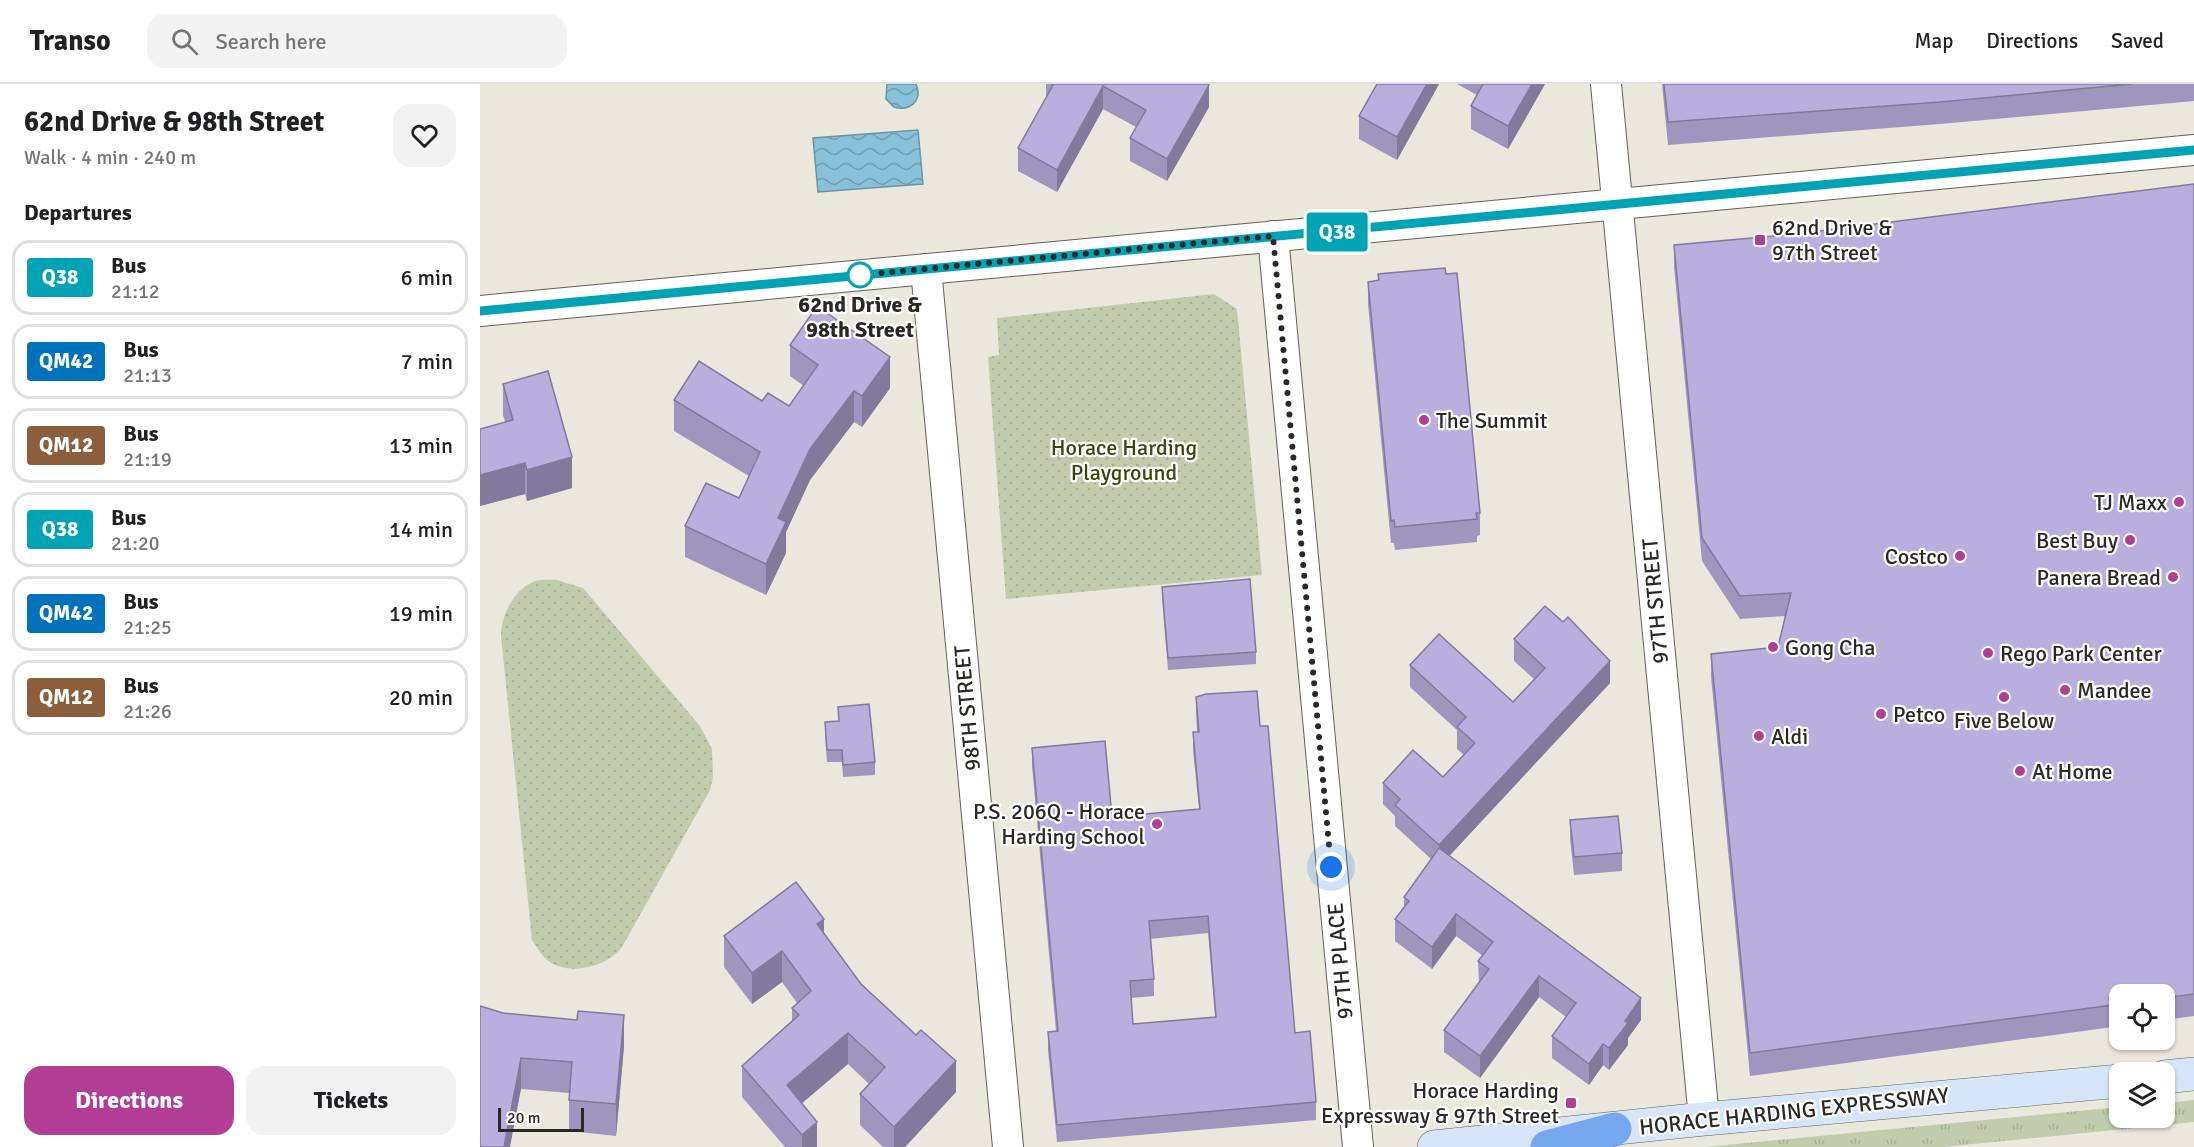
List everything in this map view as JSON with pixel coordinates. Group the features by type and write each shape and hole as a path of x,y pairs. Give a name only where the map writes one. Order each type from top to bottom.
{"highway":[{"path":"1547,1147 1614,1129"}],"main road":[{"path":"2175,1076 2194,1074"},
{"name":"HORACE HARDING EXPRESSWAY","path":"1434,1147 1704,1119 2109,1082"}],"street":[{"name":"97TH STREET","path":"1606,84 1704,1119"},
{"path":"480,311 2194,150"},
{"name":"97TH PLACE","path":"1273,236 1358,1147"},
{"name":"98TH STREET","path":"926,269 1008,1147"}],"green space":[{"name":"Horace Harding Playground","path":"1214,294 1237,309 1262,575 1006,599 988,357 999,355 997,318"},
{"path":"557,580 583,588 700,726 712,749 713,777 710,790 622,947 607,960 576,969 565,968 547,960 532,940 501,636 506,612 520,591 536,581"},
{"path":"2194,1100 2194,1122 2175,1124 2175,1102"},
{"path":"2109,1108 2109,1128 2134,1128 1943,1147 1705,1147"}],"water":[{"path":"887,84 916,84 918,95 916,100 905,108 894,107 886,99"},
{"path":"918,130 923,184 818,192 813,138"}],"building":[{"path":"1051,84 1209,85 1167,159 1130,138 1146,110 1103,86 1057,170 1018,148 1053,85"},
{"path":"1377,84 1427,84 1397,137 1359,116"},
{"path":"1483,84 1532,84 1508,126 1471,106"},
{"path":"1664,84 2132,84 1940,102 1668,122"},
{"name":"Rego Park Center","path":"2194,184 2194,994 2175,997 2175,984 2109,984 2109,1005 1750,1053 1711,654 1778,647 1791,593 1740,596 1702,538 1674,245 1796,234"},
{"name":"The Summit","path":"1445,268 1446,274 1457,273 1480,513 1476,513 1477,519 1395,527 1394,520 1391,521 1368,282 1379,280 1378,274"},
{"path":"817,306 890,357 862,396 854,391 810,449 778,518 786,522 766,564 685,526 706,483 739,498 760,452 674,400 699,361 762,401 768,393 789,406 818,365 790,345"},
{"path":"548,371 572,457 527,470 525,463 480,475 480,429 513,420 503,384"},
{"path":"1250,579 1256,652 1168,658 1162,587"},
{"path":"1545,606 1563,622 1568,617 1610,661 1439,845 1395,805 1400,799 1383,783 1413,750 1443,777 1475,743 1457,727 1466,717 1410,665 1439,634 1513,702 1545,668 1514,639"},
{"path":"1257,691 1260,726 1268,726 1295,1033 1310,1031 1316,1102 1057,1125 1048,1032 1058,1031 1032,748 1105,741 1112,817 1200,809 1193,732 1199,732 1196,697 1206,694","holes":["1208,916 1216,1017 1133,1024 1130,981 1154,979 1149,921"]},
{"path":"869,704 875,762 843,765 842,750 827,750 825,722 839,721 838,707"},
{"path":"1618,816 1622,853 1574,857 1570,820"},
{"path":"1439,848 1641,998 1625,1021 1628,1023 1609,1048 1603,1044 1589,1064 1552,1036 1576,1003 1539,976 1480,1056 1444,1030 1489,969 1478,961 1493,942 1456,914 1432,947 1395,919 1409,901 1404,897"},
{"path":"796,882 824,919 817,924 861,984 916,1035 921,1030 956,1061 894,1127 860,1094 885,1067 848,1033 787,1085 817,1122 802,1135 742,1066 799,1015 792,1008 811,991 782,951 752,973 724,936"},
{"path":"480,1006 503,1013 577,1020 578,1011 624,1015 616,1104 569,1100 572,1062 521,1058 504,1147 480,1147"}],"bus line":[{"name":"Q38","path":"480,311 2194,150"}],"place":[{"name":"62nd Drive & 97th Street","path":"1760,240"},
{"name":"62nd Drive & 98th Street","path":"860,275"},
{"name":"The Summit","path":"1424,420"},
{"name":"TJ Maxx","path":"2179,502"},
{"name":"Best Buy","path":"2130,540"},
{"name":"Costco","path":"1960,556"},
{"name":"Panera Bread","path":"2173,577"},
{"name":"Gong Cha","path":"1773,647"},
{"name":"Rego Park Center","path":"1988,653"},
{"name":"Mandee","path":"2065,690"},
{"name":"Five Below","path":"2004,697"},
{"name":"Petco","path":"1881,714"},
{"name":"Aldi","path":"1759,736"},
{"name":"At Home","path":"2020,771"},
{"name":"P.S. 206Q - Horace Harding School","path":"1157,824"},
{"name":"Horace Harding Expressway & 97th Street","path":"1571,1103"}],"route":[{"path":"860,275 1273,236 1331,867"}]}
